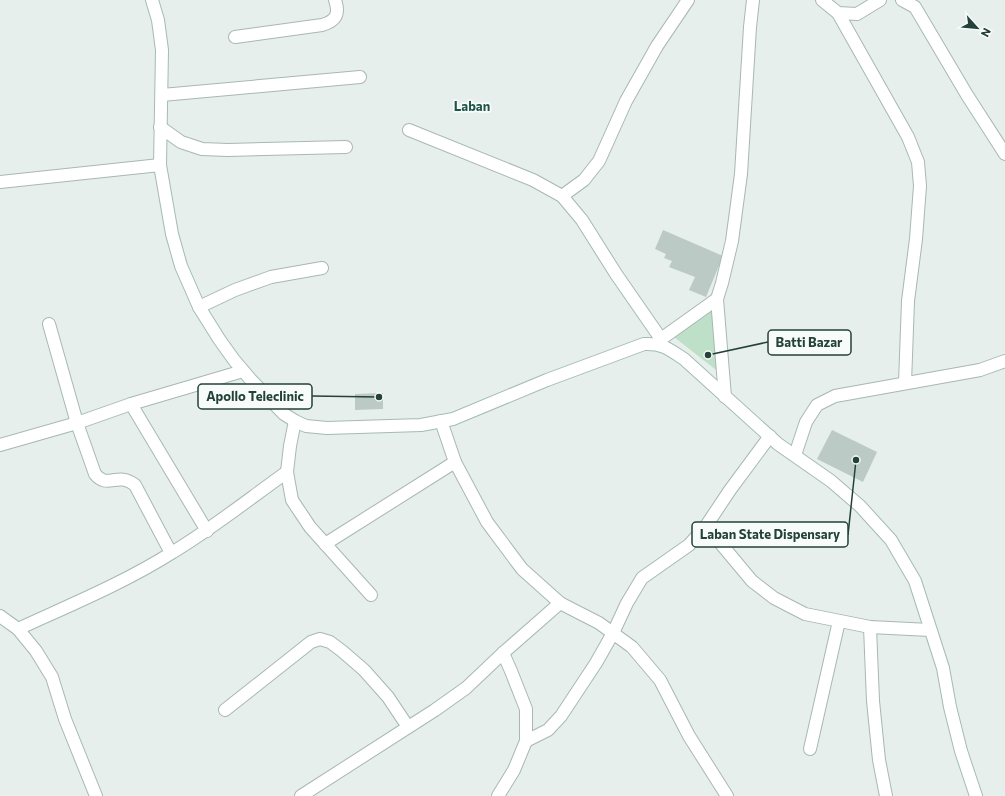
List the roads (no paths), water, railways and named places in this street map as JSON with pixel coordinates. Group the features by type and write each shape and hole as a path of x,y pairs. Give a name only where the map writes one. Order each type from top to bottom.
{"street":[{"path":"152,0 158,20 162,50 160,165 172,234 181,266 199,307 219,339 243,371 284,414 295,421 306,426 348,429 421,425 453,419 547,380 644,344 659,342 717,299"},
{"path":"235,37 322,25 331,22 337,15 337,5 335,0"},
{"path":"562,196 584,180 599,161 626,101 657,46 688,0"},
{"path":"725,396 717,299 732,242 741,174 753,0"},
{"path":"822,0 838,13 908,137 918,162 920,186 916,239 908,301 905,383"},
{"path":"838,13 857,14 880,0"},
{"path":"902,0 915,7 967,95 1005,154"},
{"path":"162,95 360,77"},
{"path":"160,127 181,142 202,149 228,150 346,147"},
{"path":"409,130 534,180 562,196 582,220 659,342 684,359 770,436 831,481 860,506 891,540 915,582 943,668 950,707 961,750 976,796"},
{"path":"0,182 160,165"},
{"path":"199,307 235,290 271,277 322,268"},
{"path":"49,324 77,423 95,474 99,480 106,482 122,478 135,485 171,553"},
{"path":"795,455 806,422 817,406 835,396 980,370 1005,361"},
{"path":"0,445 77,423 131,404 243,371"},
{"path":"131,404 207,531"},
{"path":"295,421 287,472 292,500 310,528 371,595"},
{"path":"441,421 454,462 487,522 522,569 560,603 599,623 632,647 660,680 689,736 728,796"},
{"path":"526,740 548,730 561,716 581,687 613,634 627,603 642,578 689,545 706,526 730,490 770,436"},
{"path":"325,544 454,462"},
{"path":"18,629 102,591 171,553 207,531 287,472"},
{"path":"706,526 752,581 774,598 806,614 870,627 930,630"},
{"path":"301,796 466,688 560,603"},
{"path":"0,616 18,629 36,651 52,677 65,718 96,796"},
{"path":"810,749 839,621"},
{"path":"870,627 879,760 886,796"},
{"path":"225,710 311,642 320,639 330,642 364,670 388,697 408,727"},
{"path":"498,796 514,770 526,740 526,709 512,671 503,653"}],"place":[{"name":"Batti Bazar","path":"708,355"},
{"name":"Apollo Teleclinic","path":"379,397"},
{"name":"Laban State Dispensary","path":"856,460"}],"district":[{"name":"Laban","path":"472,106"}]}
